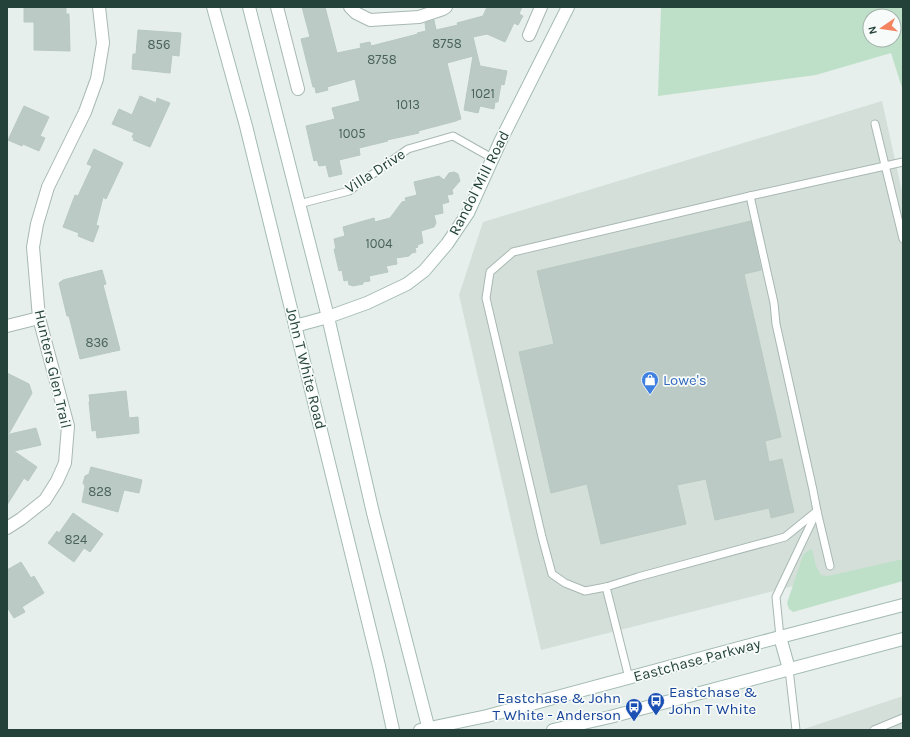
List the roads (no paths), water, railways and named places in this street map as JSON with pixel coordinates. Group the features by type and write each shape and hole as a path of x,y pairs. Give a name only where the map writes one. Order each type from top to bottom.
{"street":[{"name":"Hunters Glen Trail","path":"7,528 45,500 57,481 65,463 68,426 39,318 33,246 37,224 48,187 85,112 97,79 103,44 98,7"},
{"name":"John T White Road","path":"213,7 246,126 379,666 393,730"},
{"path":"249,7 328,317 373,513 426,729"},
{"path":"277,7 298,89"},
{"path":"350,7 356,13 370,20 419,16 446,7"},
{"path":"529,35 541,7"},
{"name":"Randol Mill Road","path":"295,326 328,317 367,303 407,284 424,271 447,244 468,212 492,158 568,7"},
{"path":"7,326 39,318"},
{"name":"Eastchase Parkway","path":"426,729 486,716 903,605"},
{"path":"780,637 789,669"},
{"path":"553,730 610,717 903,639"}],"lane":[{"path":"876,124 888,165 903,239"},
{"name":"Villa Drive","path":"299,204 349,191 408,149 453,136 492,158"},
{"path":"817,511 785,537 676,566 606,587 585,591 565,583 552,574 486,298 490,272 514,252 750,196 903,162"},
{"path":"750,196 774,303 776,324 830,566"},
{"path":"780,637 776,597 817,511"},
{"path":"606,587 630,678"},
{"path":"789,669 796,730"},
{"path":"874,730 903,718"}],"place":[{"name":"Lowe's","path":"650,395"},
{"name":"Eastchase & John T White","path":"656,716"},
{"name":"Eastchase & John T White - Anderson","path":"634,722"}]}
